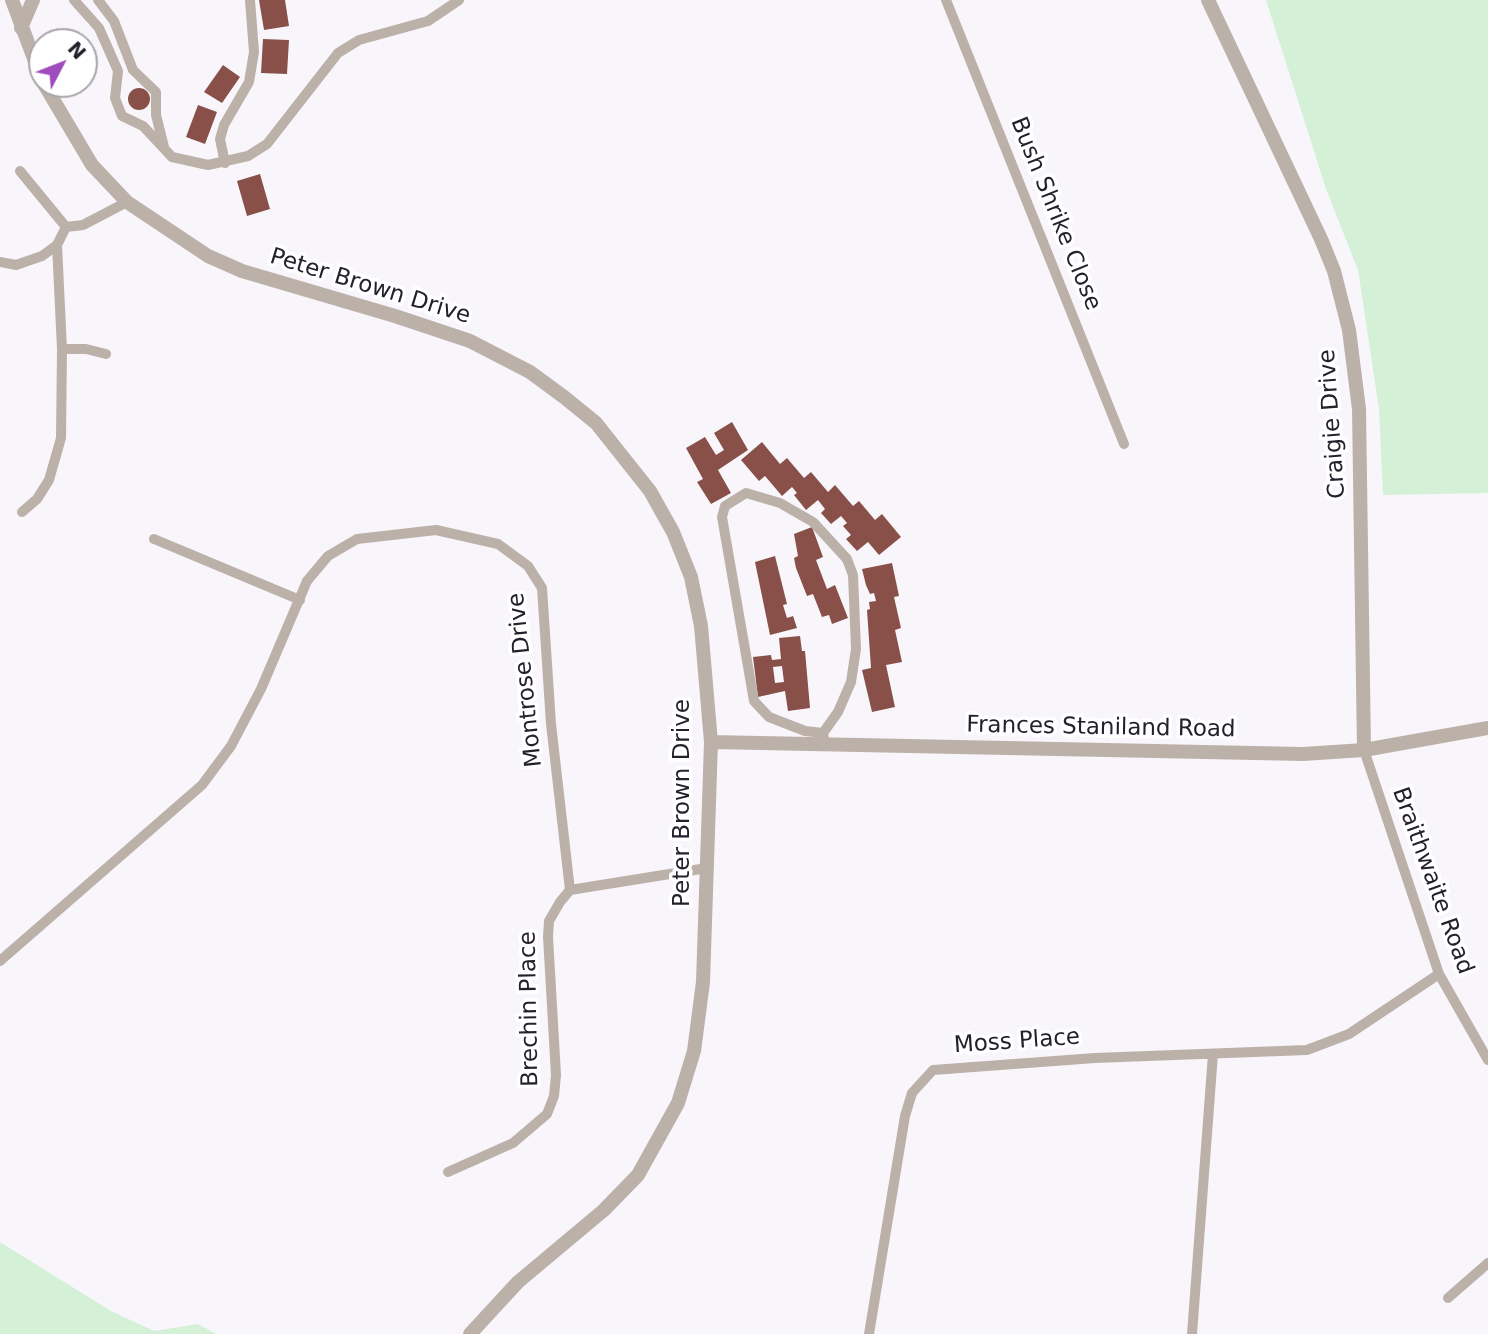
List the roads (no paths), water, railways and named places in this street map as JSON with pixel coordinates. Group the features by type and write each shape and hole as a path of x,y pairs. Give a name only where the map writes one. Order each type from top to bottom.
{"street":[{"name":"Peter Brown Drive","path":"12,0 28,43"},
{"path":"22,28 33,0"},
{"path":"74,0 99,28 118,71 115,99 119,111 127,120 144,125 172,158 187,163 225,163 248,156 267,144 338,53 359,40 428,21 459,0"},
{"path":"98,0 114,21 134,70 156,92 156,115 164,150"},
{"path":"225,163 220,139 224,125 249,82 254,52 250,0"},
{"name":"Bush Shrike Close","path":"946,0 1124,444"},
{"name":"Craigie Drive","path":"1208,0 1321,239 1334,271 1349,330 1359,409 1364,750"},
{"name":"Peter Brown Drive","path":"52,98 92,165 127,202 208,256 242,271 470,341 530,372 596,423 650,491 673,533 691,578 701,626 711,742 703,982 694,1051 678,1103 638,1175 604,1210 518,1282 470,1334"},
{"path":"20,171 66,227"},
{"path":"66,227 83,225 127,202"},
{"path":"0,262 16,265 42,256 57,244 66,227"},
{"path":"22,512 37,499 48,480 58,452 62,349 57,244"},
{"path":"62,349 86,349 106,354"},
{"path":"746,493 780,503 799,513 830,538 847,559 855,593 856,649 851,682 824,739 769,717 754,701 722,517 725,506 746,493"},
{"name":"Montrose Drive","path":"0,961 147,835 211,775 231,746 249,712 316,567 340,546 357,539 436,530 498,544 528,566 542,588 551,724 570,890"},
{"path":"154,539 299,600"},
{"name":"Frances Staniland Road","path":"711,742 824,739 1303,754 1364,750 1488,728"},
{"name":"Braithwaite Road","path":"1364,750 1439,974 1488,1060"},
{"path":"570,890 707,868"},
{"name":"Brechin Place","path":"448,1172 513,1143 547,1114 554,1096 556,1075 548,937 554,909 570,890"},
{"name":"Moss Place","path":"869,1334 905,1116 912,1093 925,1076 942,1068 1213,1054 1277,1054 1307,1050 1333,1042 1439,974"},
{"path":"1192,1334 1213,1054"},
{"path":"1448,1298 1488,1263"}]}
